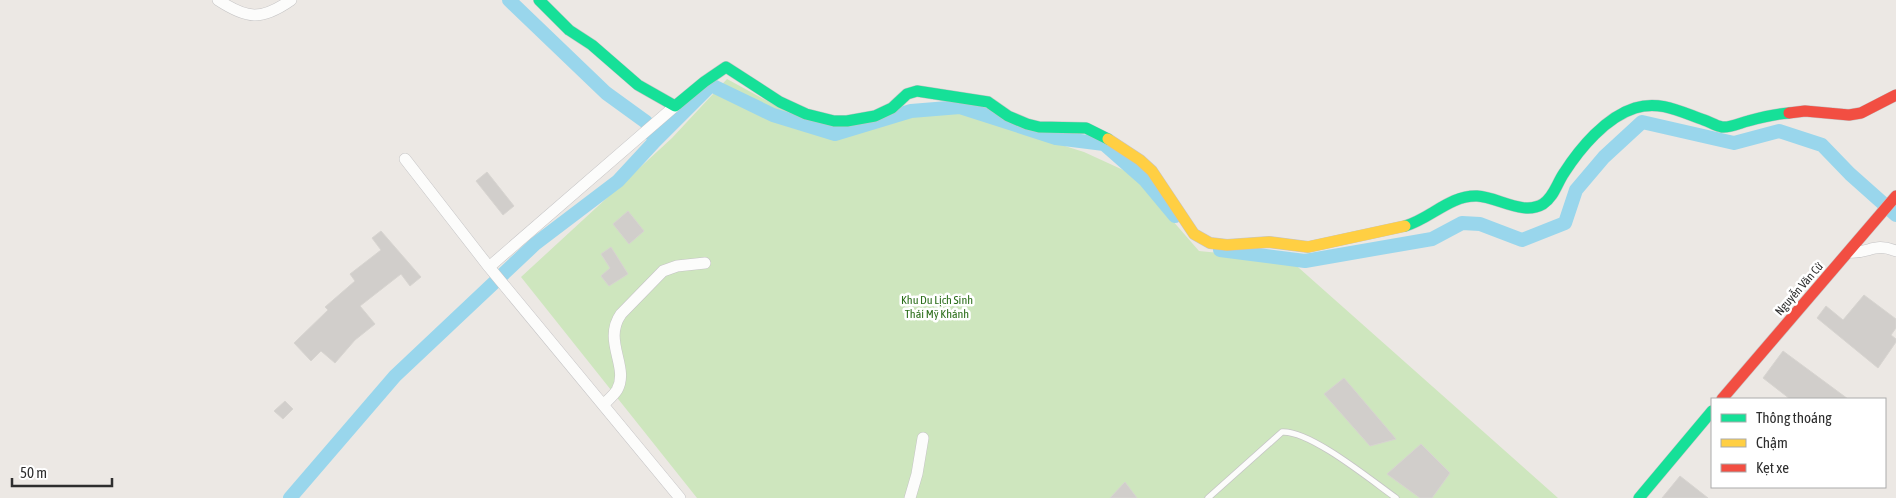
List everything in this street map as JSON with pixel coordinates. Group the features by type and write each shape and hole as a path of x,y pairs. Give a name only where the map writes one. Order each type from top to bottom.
{"street":[{"path":"218,0 243,14 250,15 274,10 291,0"},
{"path":"539,0 564,25 592,45 638,85 675,106"},
{"path":"490,268 664,115 704,82 726,67 789,108 830,120 846,122 868,118 896,105 906,94 912,91 988,102 1008,116 1039,127 1086,128 1115,142 1146,165 1157,178 1194,234 1210,244 1263,242 1309,246 1413,224 1455,200 1471,196 1486,196 1519,207 1532,209 1540,207 1551,196 1566,170 1577,156 1603,128 1617,116 1638,106 1663,105 1722,126 1731,126 1774,114 1805,111 1849,115 1861,113 1896,95"},
{"path":"405,159 490,268 680,498"},
{"name":"Nguyễn Văn Cừ","path":"1723,398 1896,196"},
{"path":"1848,252 1862,252 1880,246 1896,251"},
{"path":"604,404 616,392 619,385 619,363 613,336 616,322 621,314 663,271 677,266 705,263"},
{"path":"1639,498 1711,412"},
{"path":"910,498 918,474 924,438"}],"lane":[{"path":"1208,498 1282,432 1291,431 1327,450 1396,498"}],"green space":[{"name":"Khu Du Lịch Sinh Thái Mỹ Khánh","path":"727,79 835,138 940,107 1084,152 1132,174 1199,251 1290,260 1558,498 697,498 521,277 672,138"}],"building":[{"path":"487,172 514,206 503,215 476,181"},
{"path":"628,211 644,231 629,244 613,224"},
{"path":"381,231 421,277 410,286 401,274 360,306 375,324 355,340 335,363 321,351 311,361 294,343 328,310 325,307 355,281 350,274 381,250 372,238"},
{"path":"611,247 628,274 609,286 601,276 610,268 601,254"},
{"path":"1864,295 1896,319 1896,328 1891,335 1896,339 1896,342 1878,368 1817,318 1826,306 1843,320"},
{"path":"1783,351 1847,398 1789,398 1763,378"},
{"path":"1344,378 1396,439 1370,446 1324,394"},
{"path":"285,401 293,409 283,419 274,411"},
{"path":"1421,444 1450,473 1432,498 1420,498 1387,474"},
{"path":"1680,476 1708,498 1662,498"},
{"path":"1125,482 1137,498 1110,498"}],"waterway":[{"path":"290,498 395,376 535,244 618,181 655,141 646,122 606,93 509,0"},
{"path":"655,141 711,85 773,115 835,134 911,111 960,107 1056,138 1104,144 1145,180 1175,216"},
{"path":"1220,250 1305,261 1432,239 1462,223 1480,224 1522,240 1565,223 1576,190 1604,157 1642,122 1734,143 1779,131 1822,145 1850,174 1896,215"}],"traffic: fast":[{"path":"539,0 569,30 592,45 638,85 675,106 726,67 780,102 806,114 834,121 847,121 875,116 892,108 907,94 917,91 988,102 1008,116 1027,124 1039,127 1086,128 1108,139"},
{"path":"1405,226 1414,223 1449,203 1467,197 1485,197 1527,208 1543,204 1553,194 1570,163 1595,134 1614,118 1635,108 1653,105 1662,106 1722,127 1789,113"},
{"path":"1639,498 1711,412"}],"traffic: slow":[{"path":"1108,139 1140,160 1152,171 1194,234 1210,243 1227,245 1269,242 1308,247 1405,226"}],"traffic: jam":[{"path":"1789,113 1805,111 1849,115 1861,113 1896,95"},
{"path":"1723,398 1896,196"}]}
